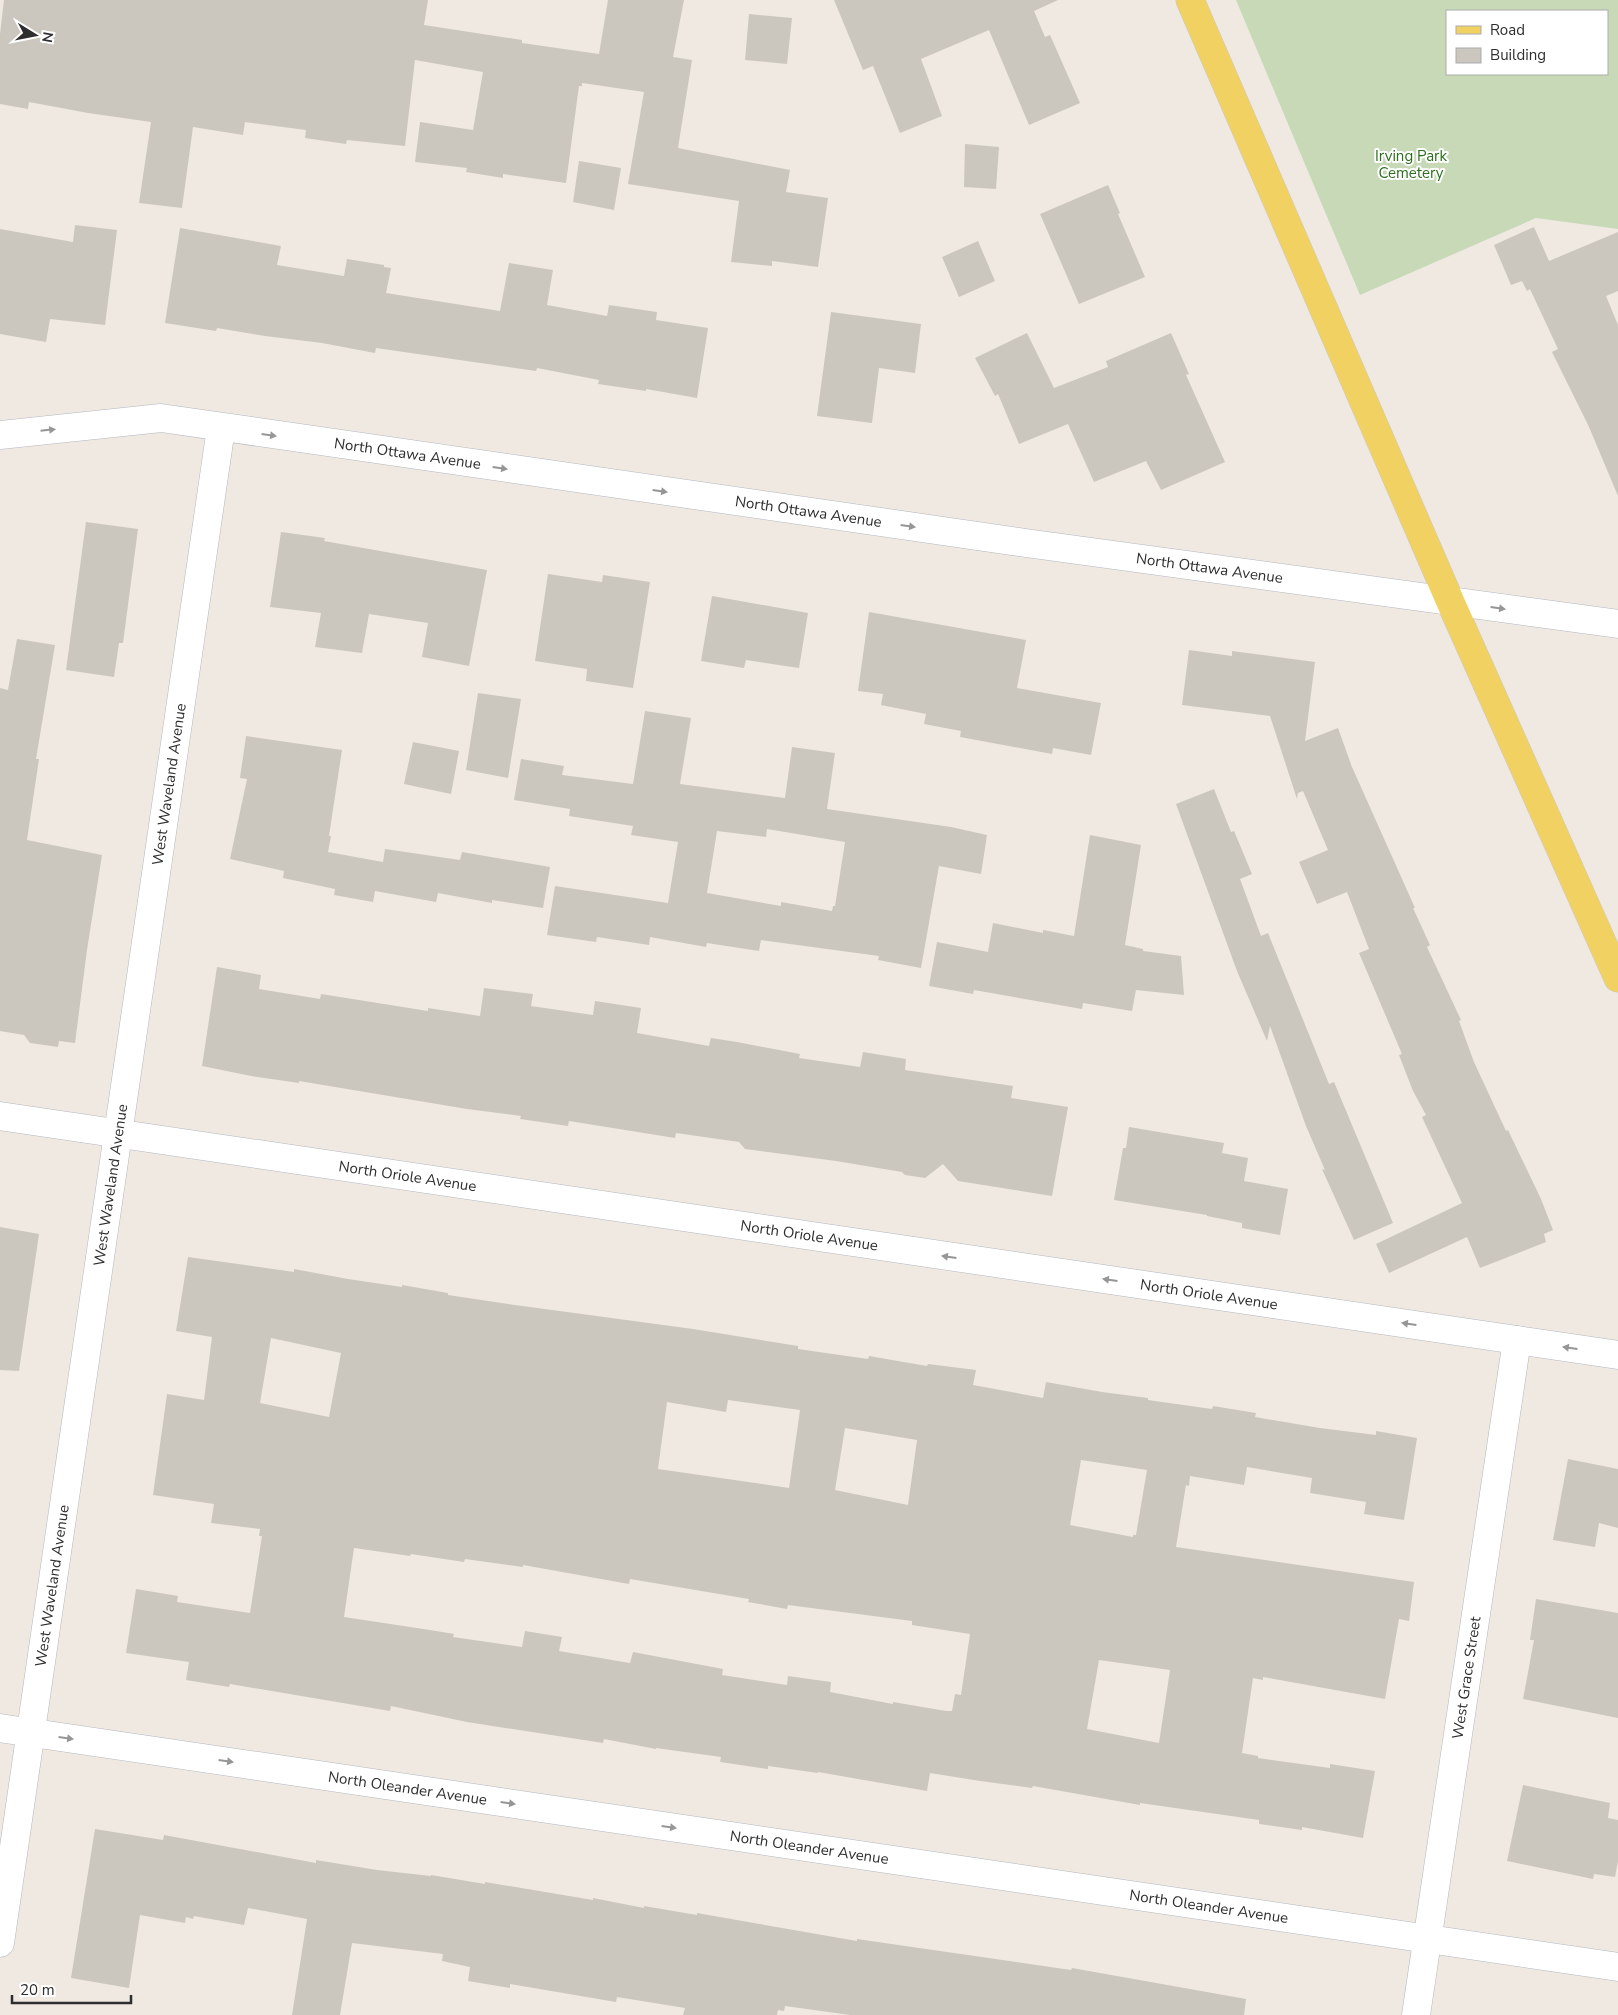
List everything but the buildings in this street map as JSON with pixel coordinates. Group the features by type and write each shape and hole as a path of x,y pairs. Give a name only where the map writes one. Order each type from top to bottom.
{"main road":[{"path":"1190,0 1450,601 1618,978"}],"street":[{"name":"North Ottawa Avenue","path":"0,435 161,418 1023,542 1618,624"},
{"name":"West Waveland Avenue","path":"0,1943 221,428"},
{"name":"North Oriole Avenue","path":"0,1116 1618,1355"},
{"name":"West Grace Street","path":"1416,2015 1517,1340"},
{"name":"North Oleander Avenue","path":"0,1728 1618,1967"}],"green space":[{"name":"Irving Park Cemetery","path":"1236,0 1618,0 1618,229 1536,218 1360,295"}]}
